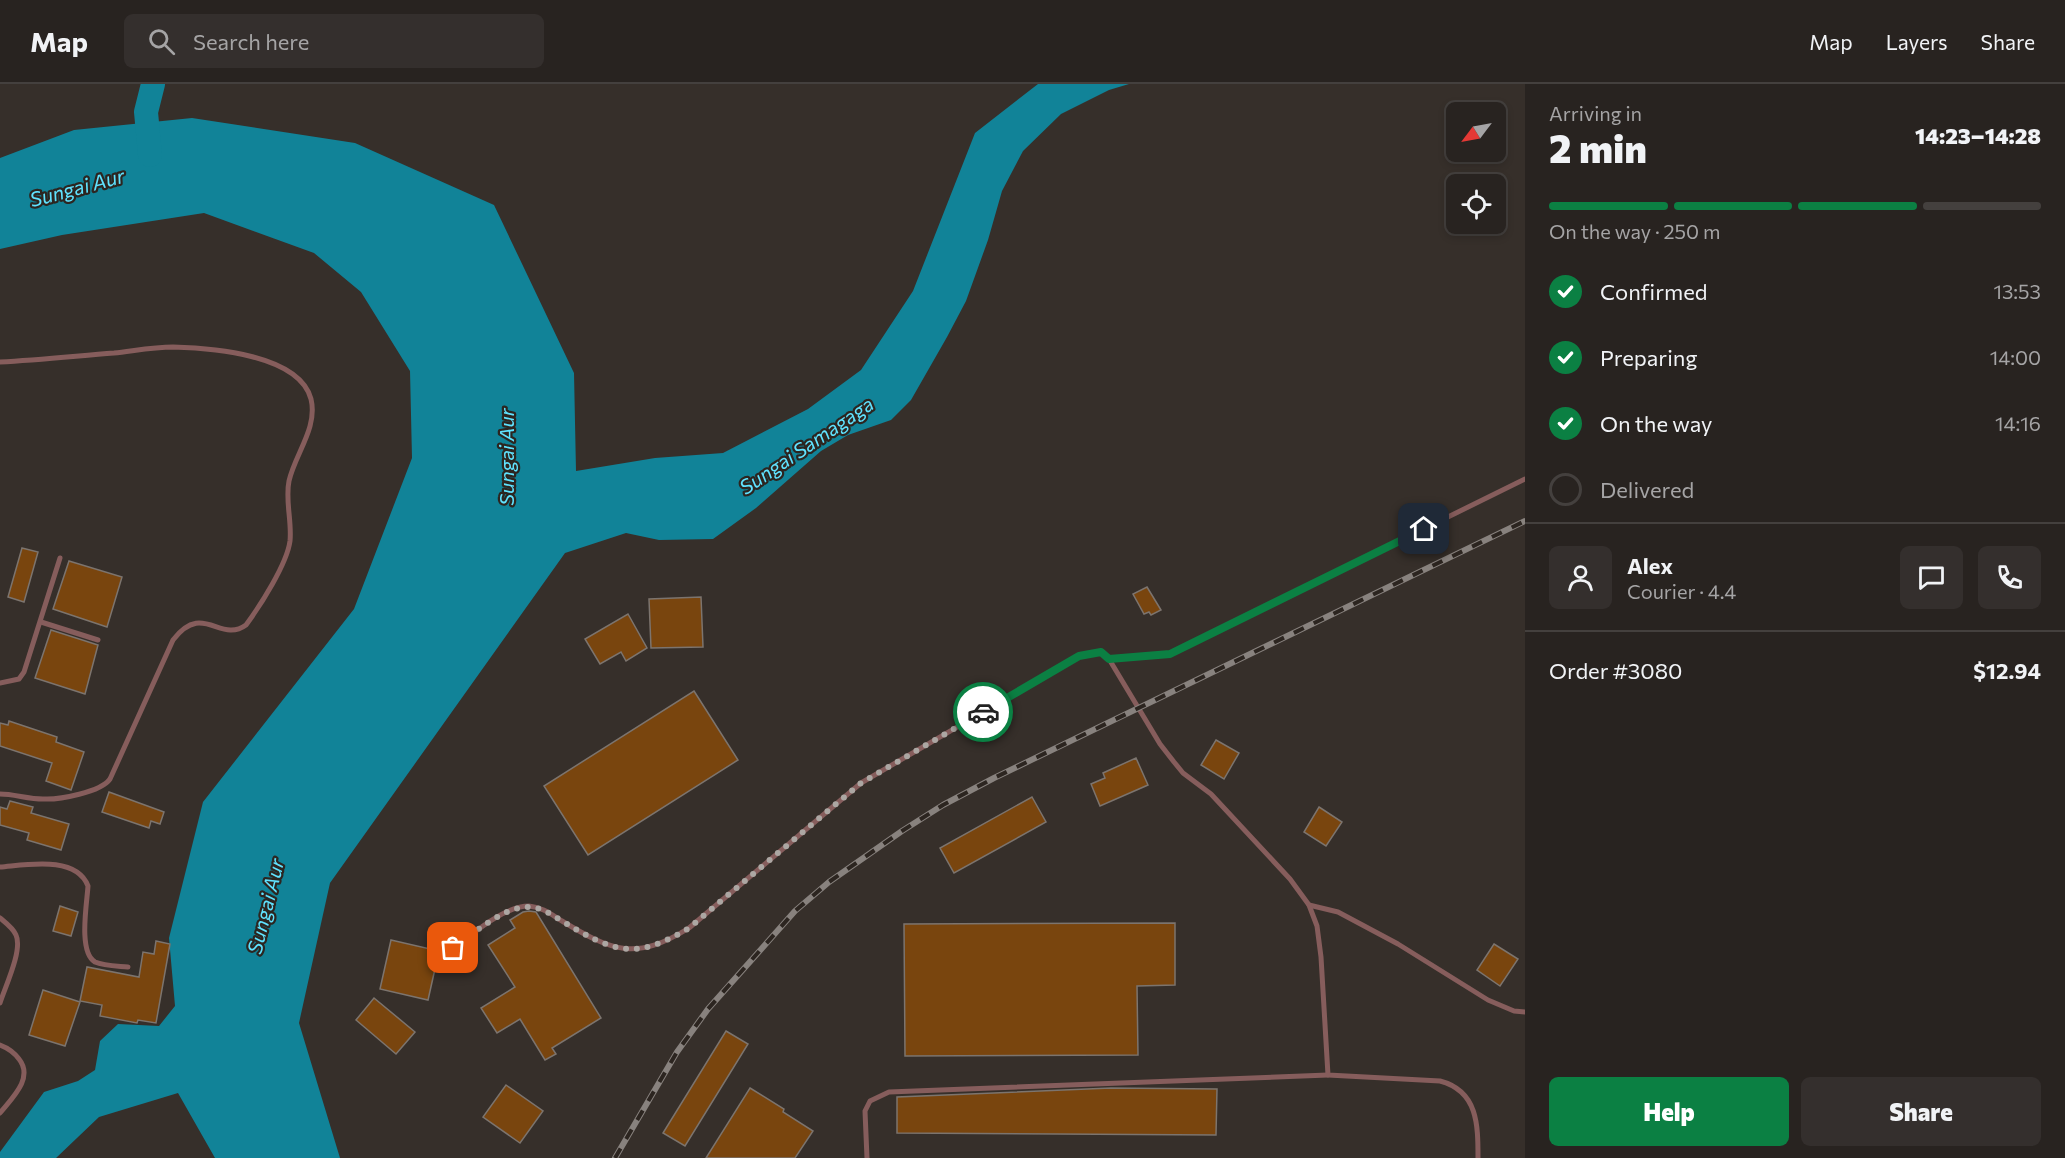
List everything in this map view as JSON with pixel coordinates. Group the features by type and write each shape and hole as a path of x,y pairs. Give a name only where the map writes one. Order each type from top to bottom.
{"lane":[{"path":"0,362 171,347 210,349 264,360 287,371 298,378 308,389 312,411 307,438 289,483 288,552 246,625 233,631 197,622 180,630 173,640 110,779 103,786 45,800 0,794"},
{"path":"1109,659 1170,654 1525,479"},
{"path":"0,683 13,681 22,675 60,558"},
{"path":"41,622 98,640"},
{"path":"453,948 502,914 516,908 530,906 547,911 594,940 611,946 639,950 659,944 689,928 861,783 1079,656 1101,652 1109,659 1160,744 1183,773 1211,794 1290,879 1309,904 1317,926 1322,957 1328,1075"},
{"path":"0,867 52,865 78,871 88,886 85,942 87,954 95,962 128,967"},
{"path":"1309,904 1338,912 1398,944 1488,1000 1514,1011 1525,1012"},
{"path":"0,918 7,923 16,936 19,948 0,1003"},
{"path":"0,1045 16,1054 24,1065 26,1073 22,1084 0,1113"},
{"path":"867,1158 865,1111 870,1101 888,1092 1328,1075 1440,1081 1453,1084 1464,1093 1471,1105 1478,1135 1478,1158"}],"water":[{"path":"1038,84 1129,84 1109,90 1061,114 1023,151 1002,191 988,240 966,301 911,400 891,420 848,435 821,451 756,508 713,539 659,540 626,533 565,553 330,883 299,1023 340,1158 215,1158 178,1093 99,1117 56,1158 0,1158 0,1152 44,1092 78,1081 95,1070 100,1041 118,1024 159,1026 175,1006 169,938 203,802 354,609 412,458 410,371 361,292 314,253 204,213 62,235 0,249 0,158 74,130 192,118 355,143 494,205 574,373 576,471 655,458 723,453 808,409 861,370 913,291 975,133"}],"building":[{"path":"22,548 38,552 24,602 8,597"},
{"path":"69,561 122,577 107,627 53,609"},
{"path":"1147,587 1161,610 1151,615 1149,612 1144,614 1133,594"},
{"path":"701,597 703,647 651,648 649,599"},
{"path":"628,614 647,648 626,661 621,652 600,664 585,639"},
{"path":"51,630 98,645 85,694 35,678"},
{"path":"694,691 738,760 588,855 544,786"},
{"path":"9,721 57,737 56,742 84,752 71,790 46,781 52,763 0,746 0,723 8,725"},
{"path":"1216,740 1239,753 1224,779 1201,765"},
{"path":"1136,758 1148,785 1100,806 1091,784 1105,778 1103,773"},
{"path":"109,792 164,812 160,824 151,821 149,828 102,812"},
{"path":"1032,797 1046,822 954,873 940,848"},
{"path":"10,801 33,807 31,813 69,824 61,850 27,840 29,833 0,825 0,807 7,809"},
{"path":"1319,807 1342,822 1326,846 1304,832"},
{"path":"60,906 78,912 71,936 53,931"},
{"path":"529,911 536,912 601,1018 552,1048 556,1054 545,1060 520,1019 497,1033 481,1008 515,987 488,945 515,928 510,920"},
{"path":"1175,923 1175,985 1137,986 1138,1055 905,1056 904,924"},
{"path":"391,940 439,951 428,1000 380,989"},
{"path":"156,941 170,944 156,1023 138,1020 137,1023 100,1016 102,1005 80,1001 87,967 139,977 143,952 154,954"},
{"path":"1494,944 1518,959 1500,986 1477,970"},
{"path":"43,990 80,1002 65,1046 29,1035"},
{"path":"374,998 415,1032 396,1054 356,1020"},
{"path":"726,1031 748,1044 685,1146 663,1133"},
{"path":"506,1085 543,1111 520,1143 483,1117"},
{"path":"750,1088 784,1109 783,1112 813,1131 795,1158 706,1158"},
{"path":"1111,1088 1217,1089 1216,1135 897,1133 897,1097"}],"waterway":[{"path":"150,155 146,112 153,84"}],"railway":[{"path":"615,1158 677,1052 708,1009 795,911 829,882 943,805 994,778 1525,521"}],"way so far":[{"path":"453,948 502,914 516,908 530,906 547,911 594,940 623,950 639,950 669,940 689,928 861,783 983,712"}],"route":[{"path":"983,712 1088,653 1101,652 1109,659 1170,654 1424,529"}],"water label":[{"name":"Sungai Aur","path":"77,187"},
{"name":"Sungai Samagaga","path":"806,445"},
{"name":"Sungai Aur","path":"506,457"},
{"name":"Sungai Aur","path":"265,906"}]}
